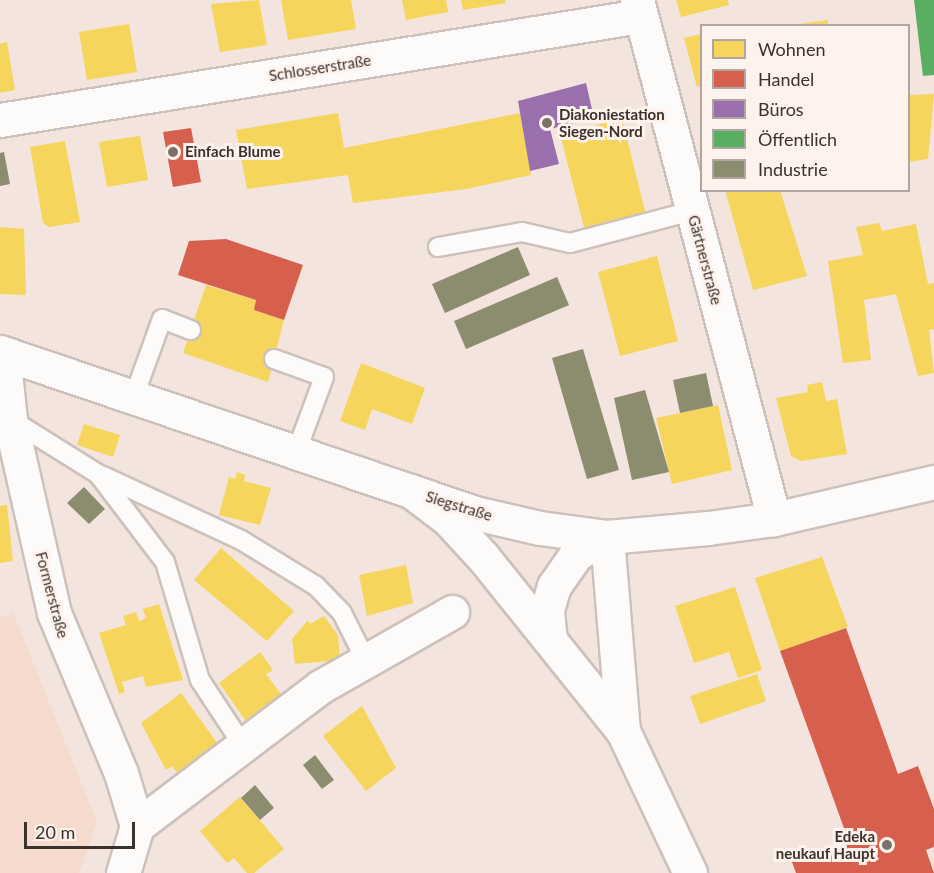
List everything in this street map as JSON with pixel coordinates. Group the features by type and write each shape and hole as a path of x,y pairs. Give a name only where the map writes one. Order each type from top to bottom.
{"street":[{"name":"Schlosserstraße","path":"0,120 639,8"},
{"name":"Gärtnerstraße","path":"639,8 774,519"},
{"name":"Siegstraße","path":"2,353 133,399 297,450 411,491 518,523 607,537 774,519 932,485"},
{"name":"Formerstraße","path":"2,353 10,419 54,613 121,773 137,826"},
{"path":"411,491 448,519 550,640 622,731 690,873"},
{"path":"550,640 547,610 554,586 576,554 607,537 622,731"},
{"path":"123,873 137,826 242,744 366,661 452,612"}],"lane":[{"path":"438,247 522,232 570,243 692,211"},
{"path":"133,399 162,319 191,330"},
{"path":"274,359 324,377 297,450"},
{"path":"10,419 98,474 241,540 316,586 342,614 366,661"},
{"path":"98,474 165,562 200,680 242,744"}],"shaded area":[{"path":"13,612 97,822 79,873 0,873 0,618"}],"building: Wohnen":[{"path":"259,0 267,45 220,52 211,4"},
{"path":"281,0 351,0 356,29 288,40"},
{"path":"402,0 446,0 448,12 406,20"},
{"path":"461,0 505,0 506,3 463,10"},
{"path":"676,0 728,0 729,5 681,17"},
{"path":"828,20 828,24 799,24"},
{"path":"129,24 137,72 87,80 79,32"},
{"path":"700,34 700,86 697,87 684,38"},
{"path":"7,42 15,90 0,93 0,44"},
{"path":"934,94 928,159 910,162 910,95"},
{"path":"338,113 344,148 520,113 531,175 466,189 353,203 348,175 247,189 236,130"},
{"path":"622,119 647,219 586,235 560,134"},
{"path":"140,136 148,180 107,187 99,142"},
{"path":"65,141 80,222 49,227 43,223 30,147"},
{"path":"726,192 781,192 807,276 753,290"},
{"path":"879,223 882,231 916,224 928,284 934,283 934,329 929,330 934,373 918,376 896,294 864,300 871,360 843,363 828,261 863,255 856,227"},
{"path":"0,227 24,229 26,295 0,294"},
{"path":"657,256 678,341 620,356 598,272"},
{"path":"206,285 256,300 254,310 284,320 268,382 183,353"},
{"path":"361,363 425,388 412,424 372,409 365,430 340,421"},
{"path":"822,382 826,401 837,399 847,454 801,461 791,456 776,398 808,392 807,385"},
{"path":"718,405 732,470 672,484 656,418"},
{"path":"84,424 120,435 113,457 77,445"},
{"path":"237,472 245,475 244,481 271,488 260,525 219,515 229,477 235,479"},
{"path":"7,505 13,561 0,563 0,506"},
{"path":"221,548 294,611 267,641 194,580"},
{"path":"822,557 848,627 780,651 755,578"},
{"path":"406,565 413,603 367,616 359,575"},
{"path":"735,587 762,670 738,678 729,652 694,663 675,606"},
{"path":"159,604 183,680 146,687 143,676 122,682 125,692 119,694 99,633 126,625 123,616 136,612 139,621 146,618 143,609"},
{"path":"324,616 338,635 340,660 295,664 292,639 308,620 310,624"},
{"path":"260,652 273,670 266,674 284,698 248,724 219,683"},
{"path":"757,674 766,701 700,724 690,696"},
{"path":"181,693 218,744 177,773 172,766 166,770 141,723"},
{"path":"362,706 396,768 366,791 323,736"},
{"path":"240,797 284,849 254,873 247,873 234,858 227,863 200,831"}],"building: Handel":[{"path":"191,128 201,182 173,187 163,132"},
{"path":"226,239 303,265 284,320 254,310 256,300 178,275 189,241"},
{"name":"Edeka neukauf Haupt","path":"846,628 898,774 918,766 934,809 934,847 926,850 934,873 796,873 792,862 849,842 780,651"}],"building: Büros":[{"name":"Diakoniestation Siegen-Nord","path":"586,83 594,118 550,129 559,164 530,171 518,101"}],"building: Öffentlich":[{"path":"914,0 934,0 934,75 923,76"}],"building: Industrie":[{"path":"4,152 10,184 0,186 0,153"},
{"path":"518,247 530,275 445,313 432,284"},
{"path":"557,277 569,305 466,349 454,321"},
{"path":"583,349 619,470 587,479 552,358"},
{"path":"706,373 713,406 680,413 673,380"},
{"path":"645,390 669,472 632,480 614,398"},
{"path":"84,487 105,509 89,524 67,503"},
{"path":"315,755 334,780 322,789 303,765"},
{"path":"255,785 274,808 260,820 241,798"}],"place":[{"name":"Diakoniestation Siegen-Nord","path":"547,123"},
{"name":"Einfach Blume","path":"173,152"},
{"name":"Edeka neukauf Haupt","path":"887,845"}]}
